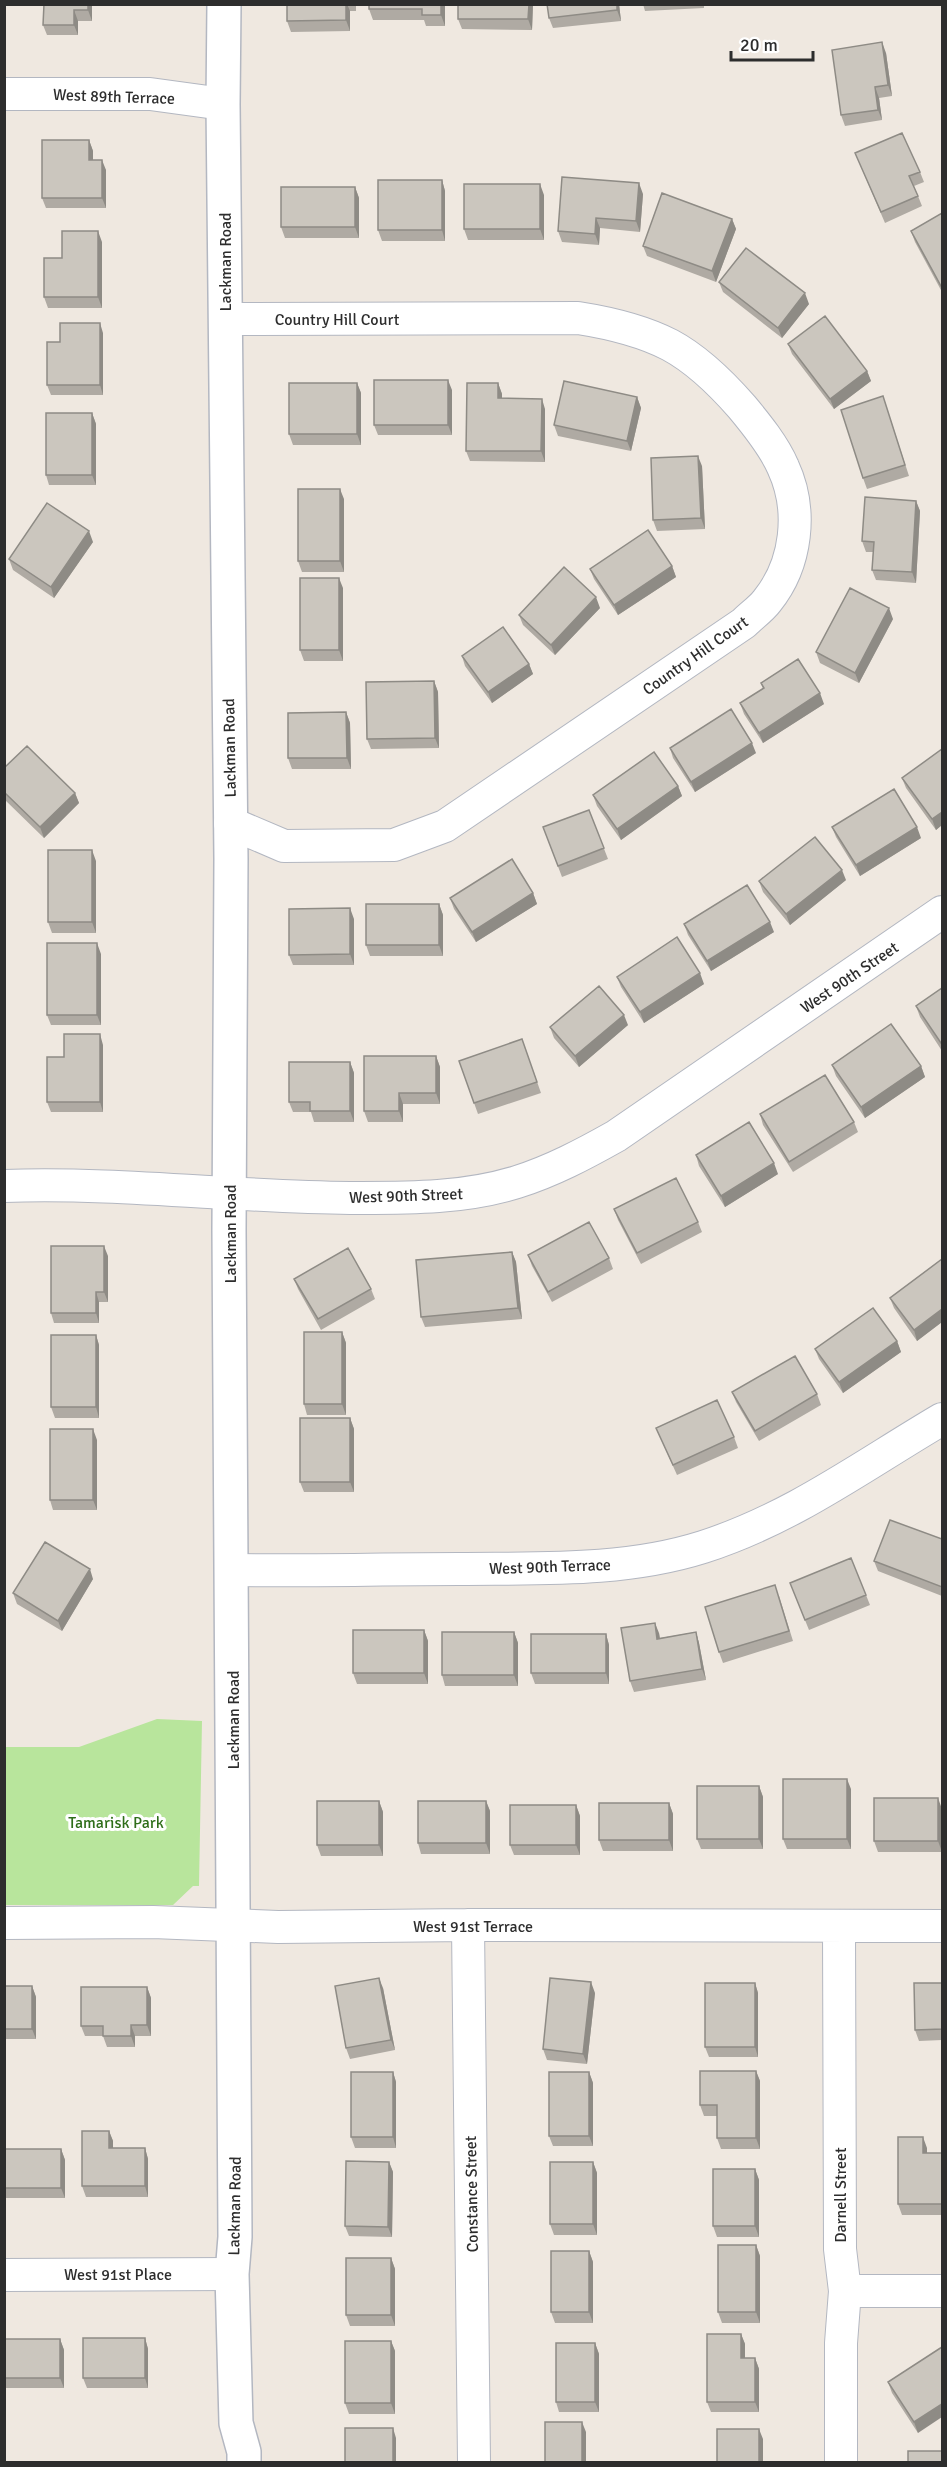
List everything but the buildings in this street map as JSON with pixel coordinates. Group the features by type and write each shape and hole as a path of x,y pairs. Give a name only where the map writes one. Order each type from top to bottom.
{"main road":[{"name":"Lackman Road","path":"224,4 234,1925 235,2237 232,2274 236,2423 244,2452 244,2463"}],"street":[{"name":"West 89th Terrace","path":"4,94 150,94 223,104"},
{"name":"Country Hill Court","path":"226,320 578,318 628,328 669,345 692,359 723,385 754,422 783,466 794,498 795,536 786,569 767,601 744,623 445,826 394,845 284,846 230,823"},
{"name":"West 90th Street","path":"4,1186 101,1186 230,1195 416,1198 456,1195 527,1178 577,1158 616,1136 942,912"},
{"name":"West 90th Terrace","path":"232,1570 577,1568 642,1560 702,1547 776,1519 850,1477 894,1447 942,1419"},
{"name":"West 91st Terrace","path":"4,1923 153,1922 278,1928 468,1925 942,1926"},
{"name":"Constance Street","path":"468,1925 474,2463"},
{"name":"Darnell Street","path":"839,1927 840,2249 845,2291 841,2343 841,2463"},
{"name":"West 91st Place","path":"4,2275 232,2274"},
{"path":"845,2291 942,2291"}],"green space":[{"name":"Tamarisk Park","path":"157,1719 202,1721 199,1886 193,1886 173,1905 5,1905 5,1747 79,1747"}]}
